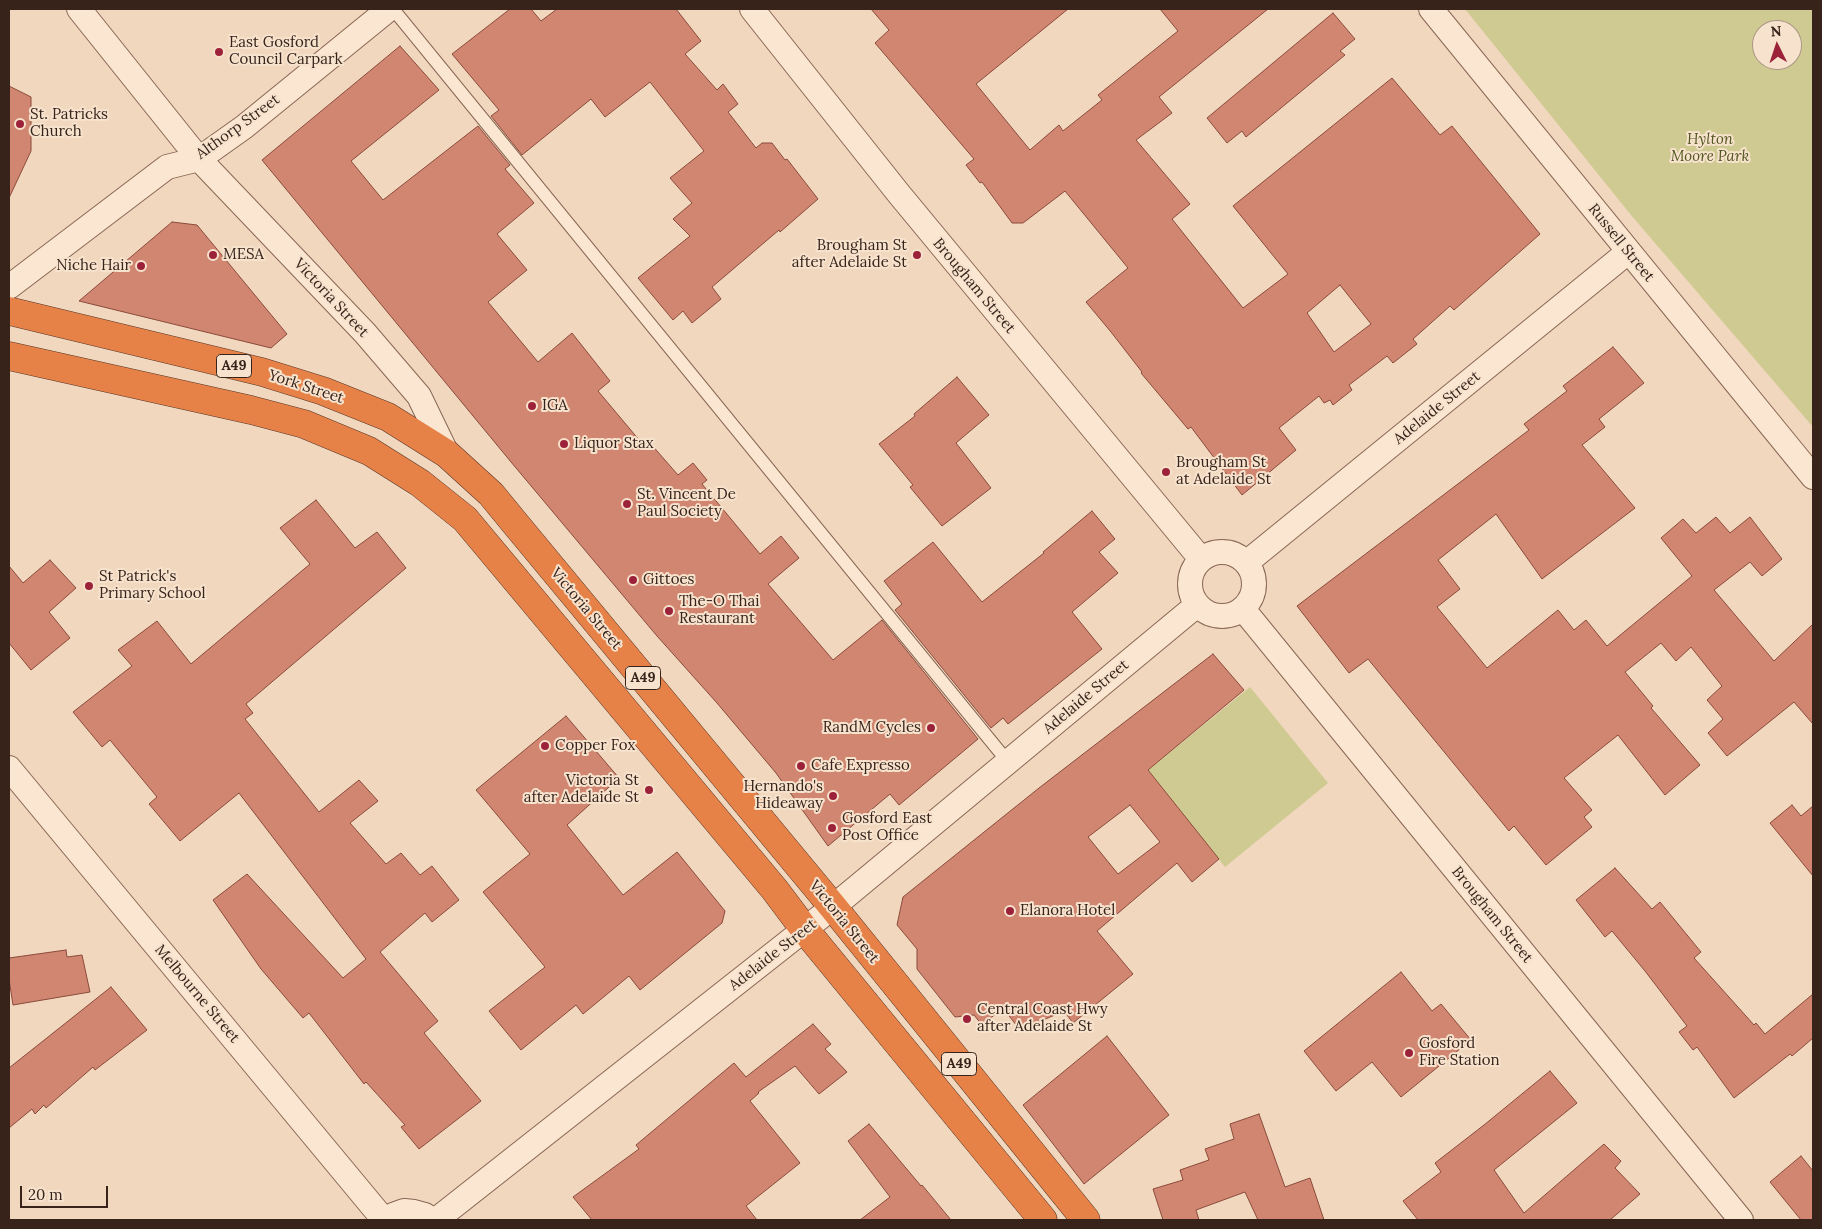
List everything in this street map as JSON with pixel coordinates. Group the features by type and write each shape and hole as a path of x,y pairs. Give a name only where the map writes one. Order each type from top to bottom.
{"highway":[{"name":"York Street","path":"9,312 262,372 323,391 388,417 447,454"},
{"name":"A49","path":"9,356 251,410 304,424 369,451 420,483 465,519 774,890 1043,1220"},
{"name":"Victoria Street","path":"447,454 497,501 833,907 1086,1220"}],"street":[{"name":"Victoria Street","path":"79,9 199,159 365,333 419,396 447,454"},
{"name":"Althorp Street","path":"9,287 167,167 199,159 252,120 389,9"},
{"name":"Brougham Street","path":"752,9 898,194 1202,559"},
{"name":"Russell Street","path":"1431,9 1813,477"},
{"name":"Adelaide Street","path":"1246,563 1628,252"},
{"path":"1220,552 1230,553 1246,563 1252,572 1254,582 1253,592 1243,609 1234,614 1214,616 1204,612 1196,605 1191,596 1190,576 1202,559 1210,554 1220,552"},
{"name":"Adelaide Street","path":"436,1220 805,930 1196,605"},
{"name":"Brougham Street","path":"1243,609 1741,1220"},
{"name":"Melbourne Street","path":"9,768 385,1220"},
{"path":"385,1220 393,1215 404,1212 425,1215 431,1220"}],"lane":[{"path":"393,9 1008,762"}],"green space":[{"name":"Hylton Moore Park","path":"1465,9 1813,9 1813,427 1631,215"},
{"path":"1250,687 1328,783 1225,867 1148,770"}],"building":[{"path":"510,9 531,9 541,21 557,9 676,9 701,41 685,54 717,90 723,84 738,104 728,112 756,148 762,143 772,143 818,199 712,287 721,299 692,323 683,311 673,320 638,278 690,236 673,219 692,203 670,178 704,151 650,82 605,117 591,99 522,155 491,116 499,110 452,54"},
{"path":"871,9 1068,9 976,84 1030,150 1059,125 1063,131 1102,100 1098,95 1178,31 1160,9 1268,9 1159,97 1172,113 1136,140 1190,204 1172,219 1243,308 1288,274 1233,206 1392,78 1440,135 1452,126 1540,234 1454,310 1450,306 1413,339 1417,344 1393,363 1387,356 1349,385 1352,390 1333,405 1330,400 1324,403 1319,396 1279,428 1296,450 1242,495 1191,427 1188,429 1141,373 1086,302 1128,268 1065,191 1023,223 1012,223 982,182 980,183 966,165 974,159 875,43 889,30","holes":["1340,285 1371,324 1334,352 1307,313"]},
{"path":"1333,13 1355,39 1340,51 1345,55 1246,137 1242,131 1227,143 1207,118"},
{"path":"400,46 439,90 351,161 383,200 478,126 510,165 505,169 534,203 497,234 527,270 488,302 538,362 572,333 610,381 598,391 645,447 650,443 678,475 693,463 707,480 702,484 760,554 781,536 799,558 768,584 833,660 882,620 978,739 899,805 890,794 828,846 776,773 657,636 511,462 262,160"},
{"name":"St. Patricks Church","path":"9,86 31,97 31,151 9,198"},
{"path":"172,222 197,225 287,334 271,348 79,301"},
{"path":"1613,347 1644,383 1599,419 1605,427 1582,445 1635,508 1542,579 1496,514 1438,560 1460,589 1437,607 1487,668 1558,610 1574,630 1586,620 1607,646 1692,576 1661,538 1683,519 1696,533 1716,517 1730,533 1750,517 1782,559 1762,576 1750,562 1714,590 1774,661 1813,624 1813,724 1794,702 1727,756 1708,733 1723,719 1707,700 1722,686 1691,647 1676,661 1661,643 1625,672 1653,706 1651,708 1700,765 1665,795 1618,735 1564,778 1592,810 1584,817 1592,827 1546,865 1514,826 1509,831 1368,659 1349,673 1297,606 1529,430 1524,424 1567,391 1563,386"},
{"path":"957,377 989,415 956,443 991,488 942,526 910,487 913,485 879,444 915,416 914,414"},
{"path":"316,500 355,548 377,532 406,568 246,704 253,713 245,719 319,812 359,780 378,801 350,823 386,864 401,853 420,875 432,866 459,900 432,922 425,913 380,952 438,1021 424,1033 481,1101 419,1149 401,1127 405,1125 366,1082 364,1084 309,1013 303,1018 261,969 213,900 247,874 343,978 366,959 239,793 180,841 149,804 157,797 110,740 102,747 73,712 132,666 118,650 157,621 191,664 310,564 280,528"},
{"path":"1092,511 1115,539 1099,552 1118,573 1072,612 1102,649 1008,724 1003,718 991,728 895,610 902,604 884,581 933,542 982,602 1044,553"},
{"path":"50,560 76,588 49,612 70,638 31,670 9,643 9,566 23,583"},
{"name":"Elanora Hotel","path":"1213,654 1244,690 1148,770 1219,859 1192,882 1177,863 1097,931 1133,974 1073,1023 1064,1011 1020,1030 1003,1008 982,1025 974,1015 955,1017 917,969 917,949 897,925 903,897 1039,788","holes":["1130,805 1160,842 1118,874 1088,837"]},
{"path":"566,716 619,778 567,825 623,895 677,852 725,911 722,923 640,990 629,976 583,1014 576,1005 521,1050 489,1011 545,967 483,892 530,854 476,790"},
{"path":"1792,805 1801,816 1813,806 1813,876 1770,823"},
{"path":"1615,868 1652,909 1660,902 1701,952 1694,958 1754,1025 1756,1023 1765,1034 1813,994 1813,1038 1792,1056 1790,1054 1734,1098 1697,1047 1693,1050 1679,1032 1687,1026 1645,971 1612,931 1605,937 1576,900"},
{"path":"66,950 67,957 82,955 90,992 13,1005 9,979 9,958"},
{"path":"1401,972 1432,1011 1441,1004 1471,1040 1401,1097 1372,1062 1336,1091 1304,1051"},
{"path":"111,987 147,1030 95,1070 93,1067 46,1108 44,1105 35,1114 32,1109 9,1128 9,1068"},
{"path":"813,1024 831,1044 825,1049 847,1072 819,1094 795,1066 758,1092 750,1101 800,1163 746,1206 757,1220 592,1220 573,1197 639,1149 636,1145 734,1063 746,1077"},
{"path":"1107,1036 1169,1115 1084,1184 1023,1105"},
{"path":"1550,1071 1577,1103 1494,1170 1524,1213 1604,1144 1621,1161 1615,1168 1640,1194 1610,1220 1418,1220 1403,1201 1441,1172 1435,1163"},
{"path":"1259,1114 1285,1187 1310,1178 1324,1220 1258,1220 1245,1192 1196,1210 1199,1220 1163,1220 1153,1189 1183,1180 1180,1170 1209,1160 1205,1149 1234,1139 1230,1124"},
{"path":"869,1124 951,1220 860,1220 890,1197 848,1141"},
{"path":"1801,1156 1813,1171 1813,1220 1801,1220 1770,1182"}],"place":[{"name":"East Gosford Council Carpark","path":"219,52"},
{"name":"St. Patricks Church","path":"20,124"},
{"name":"MESA","path":"213,255"},
{"name":"Brougham St after Adelaide St","path":"917,255"},
{"name":"Niche Hair","path":"141,266"},
{"name":"IGA","path":"532,406"},
{"name":"Liquor Stax","path":"564,444"},
{"name":"Brougham St at Adelaide St","path":"1166,472"},
{"name":"St. Vincent De Paul Society","path":"627,504"},
{"name":"Gittoes","path":"633,580"},
{"name":"St Patrick's Primary School","path":"89,586"},
{"name":"The-O Thai Restaurant","path":"669,611"},
{"name":"RandM Cycles","path":"931,728"},
{"name":"Copper Fox","path":"545,746"},
{"name":"Cafe Expresso","path":"801,766"},
{"name":"Victoria St after Adelaide St","path":"649,790"},
{"name":"Hernando's Hideaway","path":"833,796"},
{"name":"Gosford East Post Office","path":"832,828"},
{"name":"Elanora Hotel","path":"1010,911"},
{"name":"Central Coast Hwy after Adelaide St","path":"967,1019"},
{"name":"Gosford Fire Station","path":"1409,1053"}]}
